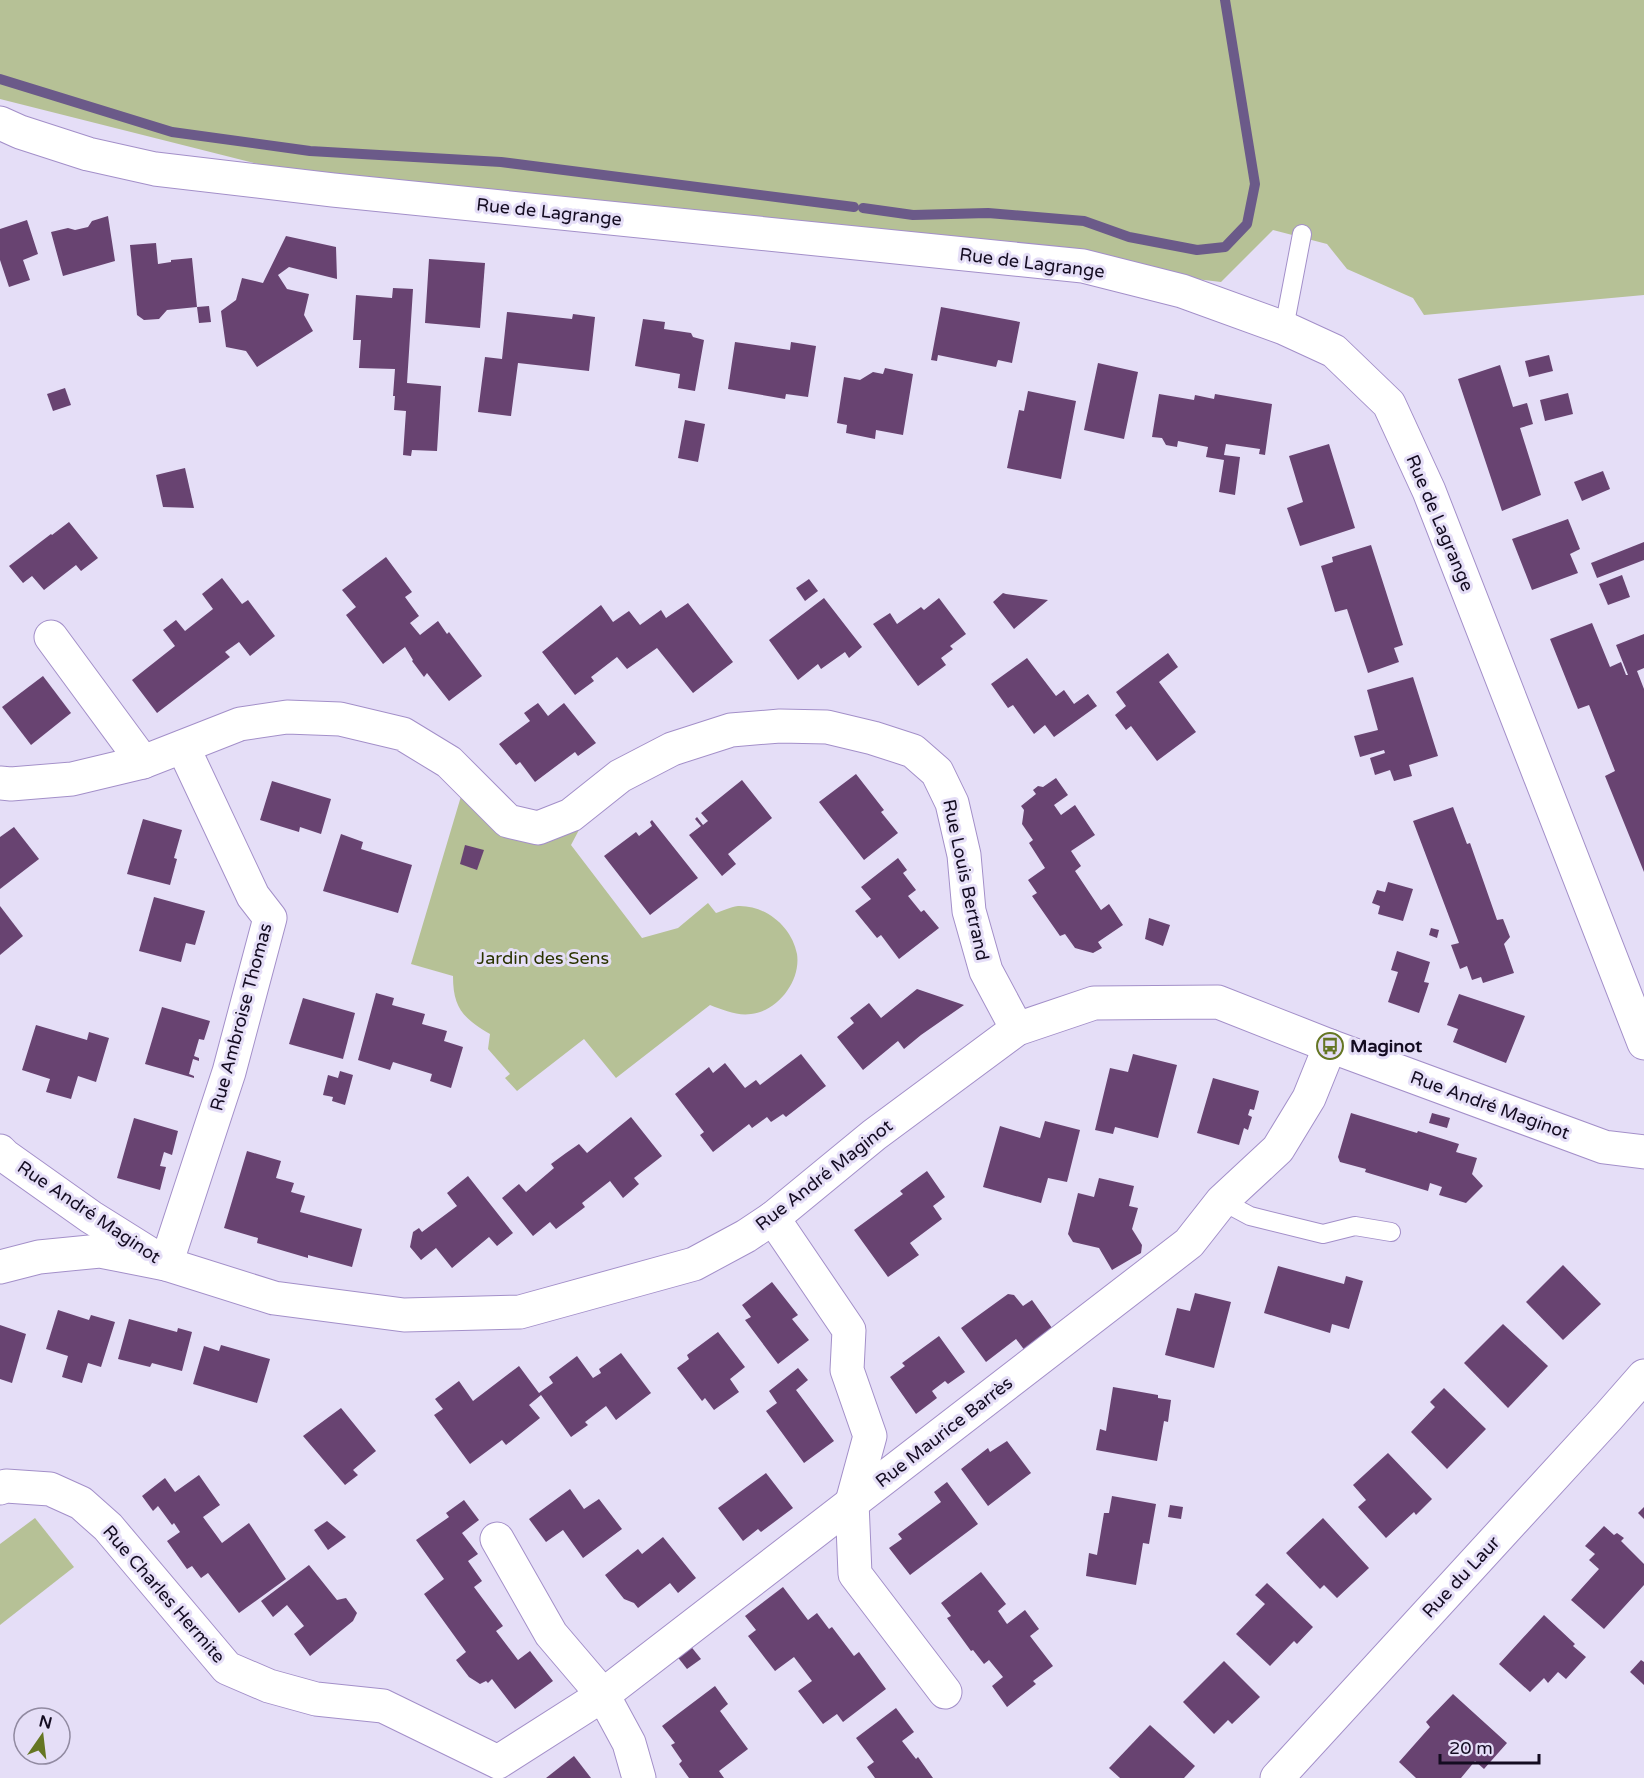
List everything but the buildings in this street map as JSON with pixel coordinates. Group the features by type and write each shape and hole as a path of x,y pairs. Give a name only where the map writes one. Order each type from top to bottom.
{"street":[{"name":"Rue de Lagrange","path":"0,123 20,132 88,154 155,169 333,190 1083,266 1182,291 1284,328 1334,351 1389,404 1429,492 1644,1043"},
{"path":"51,637 143,762"},
{"name":"Rue Louis Bertrand","path":"0,783 72,778 143,762 240,724 287,717 340,719 403,734 449,762 508,821 538,828 571,814 620,776 672,749 731,730 780,726 827,727 873,738 913,751 937,772 952,803 964,855 969,911 986,971 1017,1029"},
{"name":"Rue Ambroise Thomas","path":"166,1264 229,1072 270,918 253,896 183,747"},
{"name":"Rue André Maginot","path":"0,1151 91,1217 166,1264 274,1298 404,1315 520,1312 694,1264 746,1236 773,1218 874,1135 1017,1029 1094,1003 1218,1002 1330,1046 1604,1147 1644,1152"},
{"name":"Rue Maurice Barrès","path":"498,1762 603,1695 1189,1244 1222,1201 1278,1149 1309,1098 1330,1046"},
{"path":"773,1218 849,1330 847,1370 870,1436 852,1502 855,1574 945,1692"},
{"path":"0,1267 39,1257 100,1251 166,1264"},
{"name":"Rue du Laur","path":"1277,1778 1644,1376"},
{"name":"Rue Charles Hermite","path":"0,1488 6,1486 50,1489 81,1503 108,1527 227,1668 268,1686 316,1699 383,1706 498,1762"},
{"path":"497,1539 551,1634 603,1695 629,1743 639,1778"}],"lane":[{"path":"1284,328 1302,234"},
{"path":"1222,1201 1250,1216 1323,1234 1356,1226 1391,1232"}],"green space":[{"path":"0,0 1644,0 1644,295 1424,315 1413,298 1347,269 1327,244 1273,230 1221,282 282,170 0,99"},
{"name":"Jardin des Sens","path":"462,793 580,828 571,845 642,938 678,928 708,903 716,913 738,906 758,909 768,914 790,935 797,954 795,974 786,993 770,1007 751,1014 730,1012 710,1005 616,1078 584,1039 517,1091 505,1078 510,1074 488,1049 490,1034 473,1023 461,1011 455,996 453,976 411,964"},
{"path":"35,1518 74,1567 0,1625 0,1544"}],"waterway":[{"path":"863,208 913,215 988,213 1084,221 1129,237 1197,250 1225,247 1247,224 1255,184 1225,0"},
{"path":"0,79 172,132 310,151 501,162 854,207"}],"place":[{"name":"Maginot","path":"1330,1046"}]}
